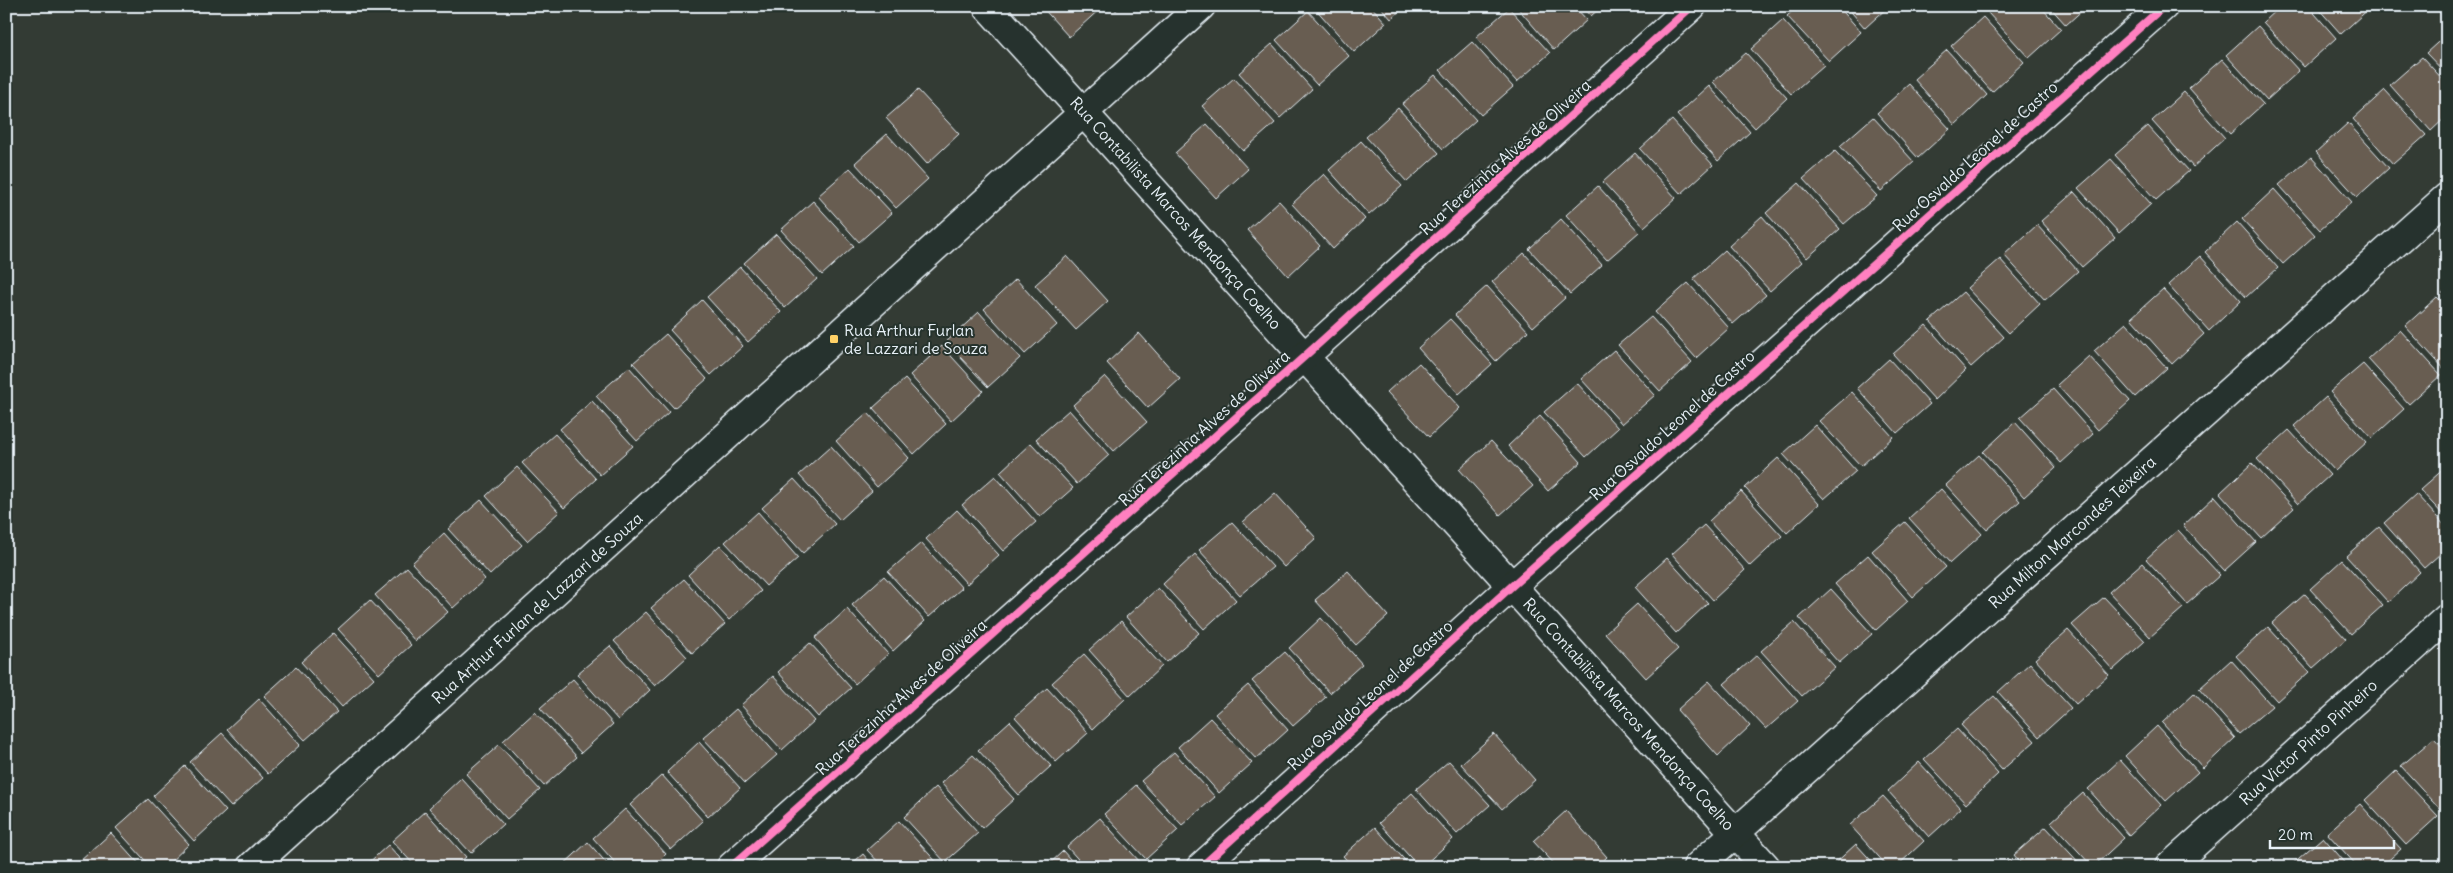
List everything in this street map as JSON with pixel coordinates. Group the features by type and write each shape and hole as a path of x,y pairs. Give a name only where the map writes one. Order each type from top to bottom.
{"street":[{"name":"Rua Contabilista Marcos Mendonça Coelho","path":"987,6 1085,112 1766,867"},
{"name":"Rua Arthur Furlan de Lazzari de Souza","path":"251,867 1200,6"},
{"name":"Rua Terezinha Alves de Oliveira","path":"731,867 1305,356 1692,6"},
{"name":"Rua Osvaldo Leonel de Castro","path":"1201,867 1512,585 2164,6"},
{"name":"Rua Milton Marcondes Teixeira","path":"1697,867 2447,197"},
{"name":"Rua Victor Pinto Pinheiro","path":"2169,867 2447,618"}],"building":[{"path":"1041,6 1101,6 1102,7 1069,37"},
{"path":"1111,6 1121,6 1116,11"},
{"path":"1313,6 1371,6 1386,23 1354,52"},
{"path":"1380,6 1405,6 1391,19"},
{"path":"1516,6 1574,6 1587,20 1554,50"},
{"path":"1583,6 1602,6 1591,16"},
{"path":"1798,6 1838,6 1861,32 1829,61 1787,16"},
{"path":"1846,6 1889,6 1865,28"},
{"path":"1995,6 2040,6 2061,29 2029,58 1988,13"},
{"path":"2049,6 2087,6 2066,25"},
{"path":"2280,6 2308,6 2336,38 2304,67 2263,22"},
{"path":"2316,6 2372,6 2341,34"},
{"path":"1509,8 1550,53 1517,82 1476,37"},
{"path":"1308,11 1349,56 1317,85 1276,40"},
{"path":"1983,17 2024,62 1992,92 1951,46"},
{"path":"1783,20 1824,65 1791,94 1751,49"},
{"path":"2258,26 2299,71 2267,100 2226,55"},
{"path":"2447,34 2447,75 2426,53"},
{"path":"1472,42 1513,87 1481,115 1440,70"},
{"path":"1272,44 1312,89 1280,118 1239,73"},
{"path":"1947,50 1987,95 1955,125 1914,79"},
{"path":"1746,53 1787,98 1755,128 1713,82"},
{"path":"2422,57 2447,84 2447,116 2431,131 2390,85"},
{"path":"2222,59 2263,104 2230,134 2189,88"},
{"path":"1435,75 1476,120 1443,149 1402,104"},
{"path":"1234,78 1275,123 1243,151 1202,106"},
{"path":"1909,84 1950,129 1918,158 1877,113"},
{"path":"1709,86 1750,132 1718,161 1677,115"},
{"path":"918,90 959,134 927,164 886,118"},
{"path":"2385,90 2426,135 2393,164 2353,119"},
{"path":"2184,92 2225,138 2193,167 2152,121"},
{"path":"1398,108 1439,153 1407,182 1366,137"},
{"path":"1873,117 1914,162 1881,191 1840,146"},
{"path":"1672,120 1713,165 1681,194 1640,149"},
{"path":"2348,123 2389,168 2357,197 2316,152"},
{"path":"1207,124 1248,169 1216,198 1175,153"},
{"path":"2148,126 2189,171 2156,200 2115,155"},
{"path":"887,134 928,179 896,208 855,163"},
{"path":"1361,141 1402,186 1369,215 1329,170"},
{"path":"1835,151 1877,196 1844,224 1803,179"},
{"path":"1635,153 1676,198 1644,227 1603,182"},
{"path":"2311,157 2352,202 2320,230 2279,185"},
{"path":"2111,159 2151,204 2119,233 2078,188"},
{"path":"850,168 892,213 859,242 818,196"},
{"path":"1324,174 1365,219 1333,249 1292,204"},
{"path":"1799,183 1840,229 1807,258 1766,213"},
{"path":"1598,186 1639,232 1607,260 1566,215"},
{"path":"2274,189 2315,235 2283,264 2242,219"},
{"path":"2074,192 2115,238 2082,267 2041,221"},
{"path":"813,201 854,246 822,275 781,230"},
{"path":"1279,201 1320,246 1288,276 1247,230"},
{"path":"1762,216 1802,262 1770,291 1729,246"},
{"path":"1561,219 1602,265 1570,294 1529,249"},
{"path":"2237,222 2278,268 2246,297 2205,252"},
{"path":"2037,225 2078,271 2045,300 2004,255"},
{"path":"776,234 817,279 785,308 744,263"},
{"path":"1725,250 1766,295 1733,324 1693,279"},
{"path":"1524,253 1565,298 1533,327 1492,282"},
{"path":"1067,256 1108,301 1076,330 1035,285"},
{"path":"2200,256 2241,301 2209,331 2168,285"},
{"path":"2000,259 2040,304 2009,333 1967,288"},
{"path":"740,267 781,312 748,342 707,297"},
{"path":"1016,279 1057,325 1025,354 984,309"},
{"path":"1688,283 1729,328 1696,358 1655,312"},
{"path":"1487,286 1528,331 1496,361 1455,315"},
{"path":"2447,288 2447,298 2442,293"},
{"path":"2163,289 2204,334 2172,364 2131,318"},
{"path":"1963,292 2004,337 1971,367 1930,321"},
{"path":"2437,297 2447,307 2446,371 2405,326"},
{"path":"702,300 743,346 711,375 670,330"},
{"path":"979,312 1020,358 988,387 946,342"},
{"path":"1651,317 1692,362 1660,391 1618,345"},
{"path":"1450,319 1492,364 1459,394 1418,348"},
{"path":"2126,323 2167,368 2135,397 2094,351"},
{"path":"1926,325 1966,370 1935,400 1893,354"},
{"path":"2400,330 2441,375 2409,404 2368,359"},
{"path":"1139,333 1180,379 1148,408 1107,363"},
{"path":"666,334 707,379 674,408 633,363"},
{"path":"942,346 983,391 951,421 910,375"},
{"path":"1614,350 1655,395 1622,424 1581,379"},
{"path":"2089,356 2130,401 2098,430 2057,385"},
{"path":"1889,359 1930,404 1897,433 1857,388"},
{"path":"1419,363 1460,408 1429,437 1387,392"},
{"path":"2363,364 2404,409 2372,438 2330,392"},
{"path":"629,367 669,412 637,441 596,396"},
{"path":"1105,376 1147,422 1114,451 1073,405"},
{"path":"905,379 946,424 914,454 873,408"},
{"path":"1577,383 1618,428 1586,457 1544,412"},
{"path":"2053,389 2093,434 2061,463 2020,418"},
{"path":"1852,392 1893,437 1861,466 1819,421"},
{"path":"2326,397 2367,442 2335,471 2294,426"},
{"path":"592,401 633,446 600,475 560,429"},
{"path":"1069,410 1109,455 1077,484 1036,439"},
{"path":"868,413 909,458 877,487 836,441"},
{"path":"1540,416 1581,462 1548,491 1508,446"},
{"path":"2015,422 2056,468 2024,497 1983,452"},
{"path":"1815,425 1856,471 1824,499 1783,454"},
{"path":"2289,430 2330,475 2298,504 2257,459"},
{"path":"555,434 596,479 564,508 522,463"},
{"path":"1491,441 1533,486 1500,515 1459,469"},
{"path":"1031,443 1073,488 1040,517 1000,472"},
{"path":"831,446 872,491 840,520 799,475"},
{"path":"1979,455 2020,501 1987,530 1946,485"},
{"path":"1778,458 1819,504 1787,533 1745,488"},
{"path":"2252,463 2294,508 2261,538 2220,493"},
{"path":"2447,466 2447,519 2420,490"},
{"path":"517,467 559,512 527,541 486,496"},
{"path":"995,476 1036,522 1003,551 962,505"},
{"path":"794,479 835,524 803,553 762,508"},
{"path":"1941,489 1982,534 1950,563 1909,518"},
{"path":"1741,491 1782,536 1750,566 1709,521"},
{"path":"1275,493 1316,538 1284,567 1243,522"},
{"path":"2416,494 2447,528 2447,548 2424,568 2384,523"},
{"path":"2215,496 2256,542 2224,571 2183,526"},
{"path":"481,500 522,545 490,575 448,529"},
{"path":"957,510 999,555 967,584 926,539"},
{"path":"758,512 798,558 766,586 725,542"},
{"path":"1232,522 1273,567 1240,595 1199,550"},
{"path":"1905,522 1946,567 1913,597 1872,551"},
{"path":"1704,525 1745,570 1713,600 1672,554"},
{"path":"2379,527 2420,572 2388,602 2346,556"},
{"path":"2178,530 2220,575 2187,604 2146,559"},
{"path":"444,533 485,579 453,608 412,563"},
{"path":"921,543 962,588 929,617 888,572"},
{"path":"720,545 761,591 729,620 688,575"},
{"path":"1195,554 1236,600 1204,629 1163,584"},
{"path":"1868,555 1908,601 1876,630 1835,584"},
{"path":"1667,558 1708,603 1676,633 1635,587"},
{"path":"2342,560 2383,605 2351,634 2310,589"},
{"path":"2142,563 2183,608 2150,637 2109,592"},
{"path":"407,567 448,612 415,641 375,595"},
{"path":"1348,571 1388,616 1356,645 1315,600"},
{"path":"884,576 925,621 893,651 852,605"},
{"path":"684,579 725,624 692,653 651,608"},
{"path":"1158,588 1199,633 1166,662 1126,617"},
{"path":"1831,589 1872,634 1839,663 1799,618"},
{"path":"2305,594 2346,639 2313,668 2272,623"},
{"path":"2104,597 2145,641 2113,670 2072,625"},
{"path":"370,600 411,645 379,674 338,629"},
{"path":"1637,604 1678,649 1646,678 1605,633"},
{"path":"847,609 888,654 855,684 815,638"},
{"path":"646,612 687,657 655,686 614,641"},
{"path":"1321,618 1362,664 1330,693 1289,648"},
{"path":"1121,621 1162,666 1130,696 1089,650"},
{"path":"1794,622 1835,667 1802,696 1761,651"},
{"path":"2268,627 2309,672 2277,701 2236,656"},
{"path":"2068,630 2109,675 2076,704 2035,659"},
{"path":"333,633 374,678 342,707 301,662"},
{"path":"810,643 851,688 818,717 778,672"},
{"path":"610,646 650,690 618,720 577,674"},
{"path":"1285,652 1326,697 1293,726 1252,681"},
{"path":"1084,654 1125,699 1093,729 1052,683"},
{"path":"1757,655 1798,701 1766,729 1724,684"},
{"path":"2231,660 2272,706 2239,734 2199,689"},
{"path":"2030,663 2071,708 2039,737 1998,692"},
{"path":"296,667 337,712 305,740 264,696"},
{"path":"773,676 814,721 782,750 741,705"},
{"path":"573,679 613,724 581,753 540,708"},
{"path":"1709,681 1750,726 1718,756 1677,710"},
{"path":"1248,685 1288,730 1256,759 1215,714"},
{"path":"1047,688 1088,733 1056,762 1015,717"},
{"path":"2194,693 2235,738 2203,768 2162,723"},
{"path":"1994,696 2035,741 2002,770 1961,725"},
{"path":"259,699 300,745 268,774 227,729"},
{"path":"736,709 777,755 745,783 703,738"},
{"path":"535,712 577,757 544,786 503,741"},
{"path":"1210,718 1252,763 1219,793 1178,747"},
{"path":"1010,721 1051,766 1019,795 978,750"},
{"path":"2157,726 2198,772 2166,801 2125,756"},
{"path":"2447,726 2447,742 2439,733"},
{"path":"1957,729 1998,774 1966,804 1924,759"},
{"path":"222,733 263,778 231,807 190,762"},
{"path":"1494,734 1535,780 1502,809 1461,764"},
{"path":"2434,738 2447,752 2447,808 2442,811 2401,766"},
{"path":"699,742 740,788 708,817 667,772"},
{"path":"499,745 540,790 507,819 466,774"},
{"path":"1174,752 1215,797 1182,825 1141,781"},
{"path":"973,755 1014,799 982,828 941,783"},
{"path":"2120,760 2161,805 2129,835 2088,789"},
{"path":"1449,761 1490,805 1457,834 1416,789"},
{"path":"1919,762 1961,808 1929,837 1888,791"},
{"path":"185,766 226,811 194,841 153,796"},
{"path":"2396,771 2438,816 2406,845 2365,800"},
{"path":"662,775 703,821 671,850 630,805"},
{"path":"461,778 503,824 471,853 429,808"},
{"path":"1136,785 1178,830 1146,859 1104,814"},
{"path":"936,787 978,833 945,862 904,817"},
{"path":"1412,793 1453,839 1422,867 1419,867 1379,823"},
{"path":"2083,793 2124,838 2093,867 2051,822"},
{"path":"1883,796 1924,841 1896,867 1888,867 1850,825"},
{"path":"148,799 189,844 165,867 151,867 116,828"},
{"path":"2360,804 2401,849 2381,867 2358,867 2327,833"},
{"path":"625,809 666,854 653,867 619,867 593,838"},
{"path":"425,811 466,857 454,867 416,867 392,841"},
{"path":"1566,811 1607,857 1596,867 1557,867 1533,841"},
{"path":"1100,818 1141,863 1137,867 1085,867 1067,847"},
{"path":"899,821 939,867 883,867 867,850"},
{"path":"1375,827 1411,867 1353,867 1343,856"},
{"path":"2046,827 2083,867 2024,867 2014,855"},
{"path":"111,833 142,867 83,867 79,862"},
{"path":"2323,837 2349,867 2290,866"},
{"path":"588,842 610,867 561,867"},
{"path":"1856,844 1877,867 1831,867"},
{"path":"388,845 408,867 364,867"},
{"path":"1063,851 1077,867 1046,867"},
{"path":"863,854 874,867 848,867"},
{"path":"1539,857 1547,867 1528,867"},
{"path":"1338,860 1344,867 1331,867"},
{"path":"2009,860 2016,867 2002,867"}],"cycle path":[{"path":"731,867 1305,356 1692,6"},
{"path":"1201,867 1513,585 2164,6"}],"place":[{"name":"Rua Arthur Furlan de Lazzari de Souza","path":"834,339"}]}
